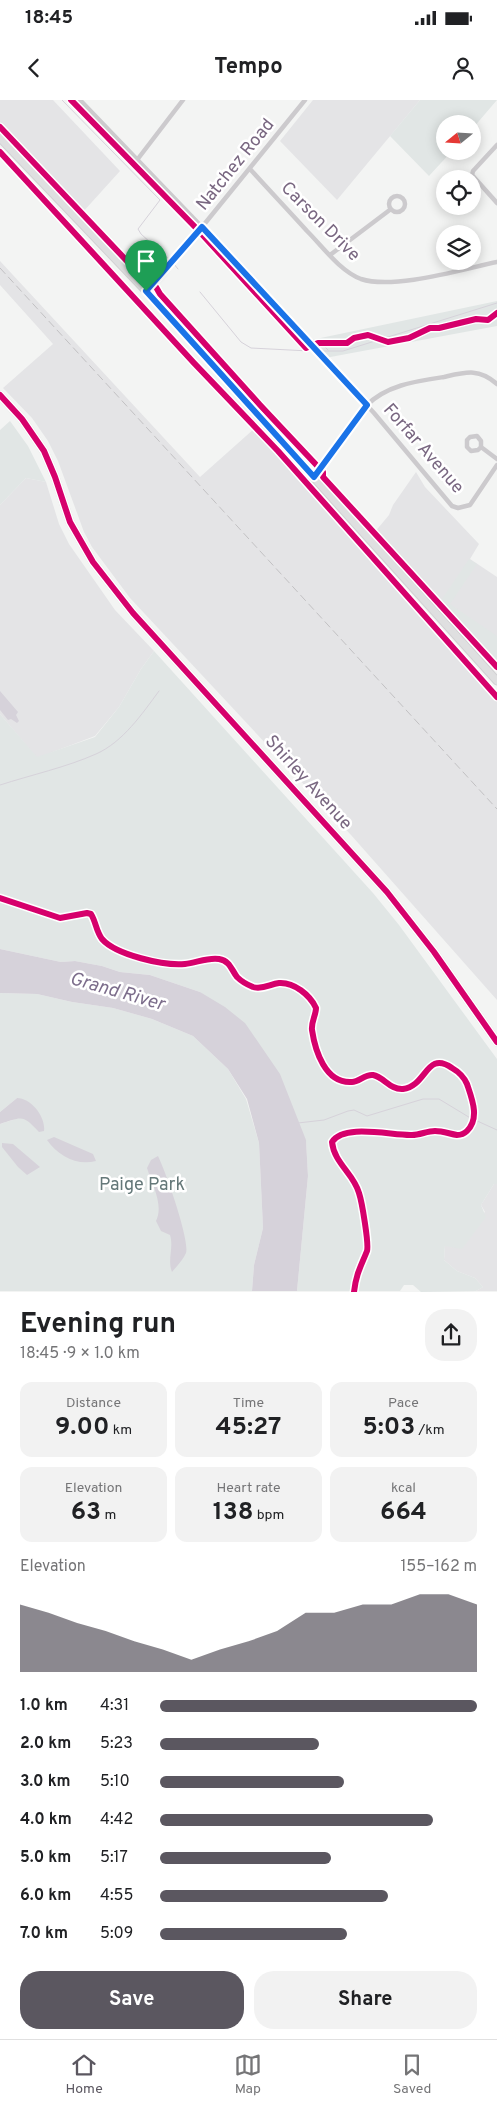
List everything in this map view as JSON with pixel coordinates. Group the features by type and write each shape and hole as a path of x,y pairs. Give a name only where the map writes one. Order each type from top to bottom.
{"main road":[{"path":"0,138 146,291 496,679"},
{"name":"Shirley Avenue","path":"0,395 22,419 44,451 70,522 87,553 133,613 387,892 434,952 497,1042"}],"street":[{"path":"80,100 202,227 367,405"},
{"name":"Natchez Road","path":"146,291 202,227 306,100"},
{"path":"137,160 181,101"},
{"path":"497,145 473,171 472,175 497,203"},
{"name":"Carson Drive","path":"250,169 330,255 348,271 362,279 382,282 403,280 497,262"},
{"path":"330,255 391,209"},
{"name":"Forfar Avenue","path":"314,477 367,405 393,388 407,383 468,372 483,374 497,384"},
{"name":"Forfar Avenue","path":"367,405 418,463 452,506 464,508 470,505 497,465"},
{"path":"481,446 497,459"}],"shaded area":[{"path":"0,100 53,100 120,171 82,213 0,128"},
{"path":"313,100 420,100 337,200 280,141"},
{"path":"0,261 200,477 255,428 497,699 497,1000 351,835 130,598 92,547 84,532 58,461 48,441 32,418 3,388 53,344 0,285"},
{"path":"416,472 425,487 479,544 470,559 497,577 497,665 449,611 374,533 389,515 393,505"},
{"path":"26,478 46,482 59,524 69,544 115,610 154,651 119,707 95,736 37,758 0,714 0,505"},
{"path":"494,1184 497,1184 497,1291 476,1291 483,1287 475,1278 457,1271 444,1260 445,1246 485,1212 481,1205"}],"green space":[{"path":"420,100 497,100 481,119 481,115 436,115 436,160 444,160 429,176 390,136"},
{"path":"497,301 497,326 325,358 311,340"},
{"path":"10,421 28,446 46,482 26,478 0,505 0,430"},
{"path":"469,559 477,564 450,604 497,636 497,665 440,602"},
{"path":"154,651 373,893 399,925 497,1059 497,1184 494,1184 481,1205 486,1217 462,1249 445,1246 444,1260 457,1271 475,1278 483,1287 476,1291 421,1292 413,1285 404,1285 400,1291 297,1291 308,1176 306,1141 298,1123 200,992 150,975 120,972 102,966 75,961 61,962 0,949 0,714 37,757 95,737 119,707"},
{"name":"Paige Park","path":"0,993 37,994 72,1002 113,1008 152,1019 193,1036 228,1069 246,1099 259,1143 263,1228 254,1265 252,1291 0,1291 0,1124 22,1117 28,1120 17,1098 0,1112"}],"water":[{"path":"0,691 18,712 16,715 19,721 17,723 11,719 8,720 0,710"},
{"name":"Grand River","path":"0,949 61,962 75,961 102,966 120,972 150,975 200,992 225,1007 245,1023 280,1074 306,1140 308,1176 297,1291 252,1291 254,1265 263,1228 259,1143 247,1099 228,1069 193,1036 152,1019 113,1008 72,1002 37,994 0,993"},
{"path":"17,1098 27,1101 36,1109 43,1120 44,1131 39,1132 29,1122 22,1119 0,1124 0,1112"},
{"path":"54,1137 93,1154 96,1161 75,1161 62,1155 47,1140"},
{"path":"2,1143 13,1144 40,1167 27,1175 2,1147"},
{"path":"158,1156 176,1205 186,1246 185,1256 172,1272 170,1263 170,1235 161,1231 156,1221 159,1208 158,1201 147,1168 151,1160"}],"waterway":[{"path":"62,100 160,200 138,229 141,234 171,261"},
{"path":"174,264 178,269"},
{"path":"200,292 241,342 251,348 309,351"},
{"path":"323,351 343,351 497,303"},
{"path":"324,346 328,350"},
{"path":"0,785 73,763 106,749 131,727 159,691"},
{"path":"298,1123 324,1120 354,1110 367,1116 423,1099 439,1099 472,1119"},
{"path":"475,1120 497,1130"}],"railway":[{"path":"0,268 497,809"}],"cycle path":[{"path":"71,100 199,231 306,348 318,343 347,343 354,338 368,335 388,342 409,338 430,328 439,328 476,319 488,320 497,313"},
{"path":"0,127 144,279 154,284 160,294 323,472 323,477 497,667"},
{"path":"0,152 194,363 278,451 497,697"},
{"path":"0,395 22,419 44,451 70,522 93,562 133,613 387,892 434,952 497,1042"},
{"path":"0,898 60,918 87,913 91,914 102,939 118,950 141,958 176,964 219,959 228,963 237,977 253,987 257,988 279,983 296,987 306,994 316,1008 312,1024 316,1047 323,1064 335,1078 355,1082 373,1075 394,1088 403,1089 417,1082 431,1066 437,1063 443,1064 461,1075 467,1084 474,1108 471,1126 464,1133 457,1135 435,1131 404,1135 358,1132 338,1136 332,1142 336,1156 356,1186 365,1223 367,1251 357,1275 354,1292"}],"route":[{"path":"202,227 367,405 314,477 166,313 146,291 202,227"}]}
